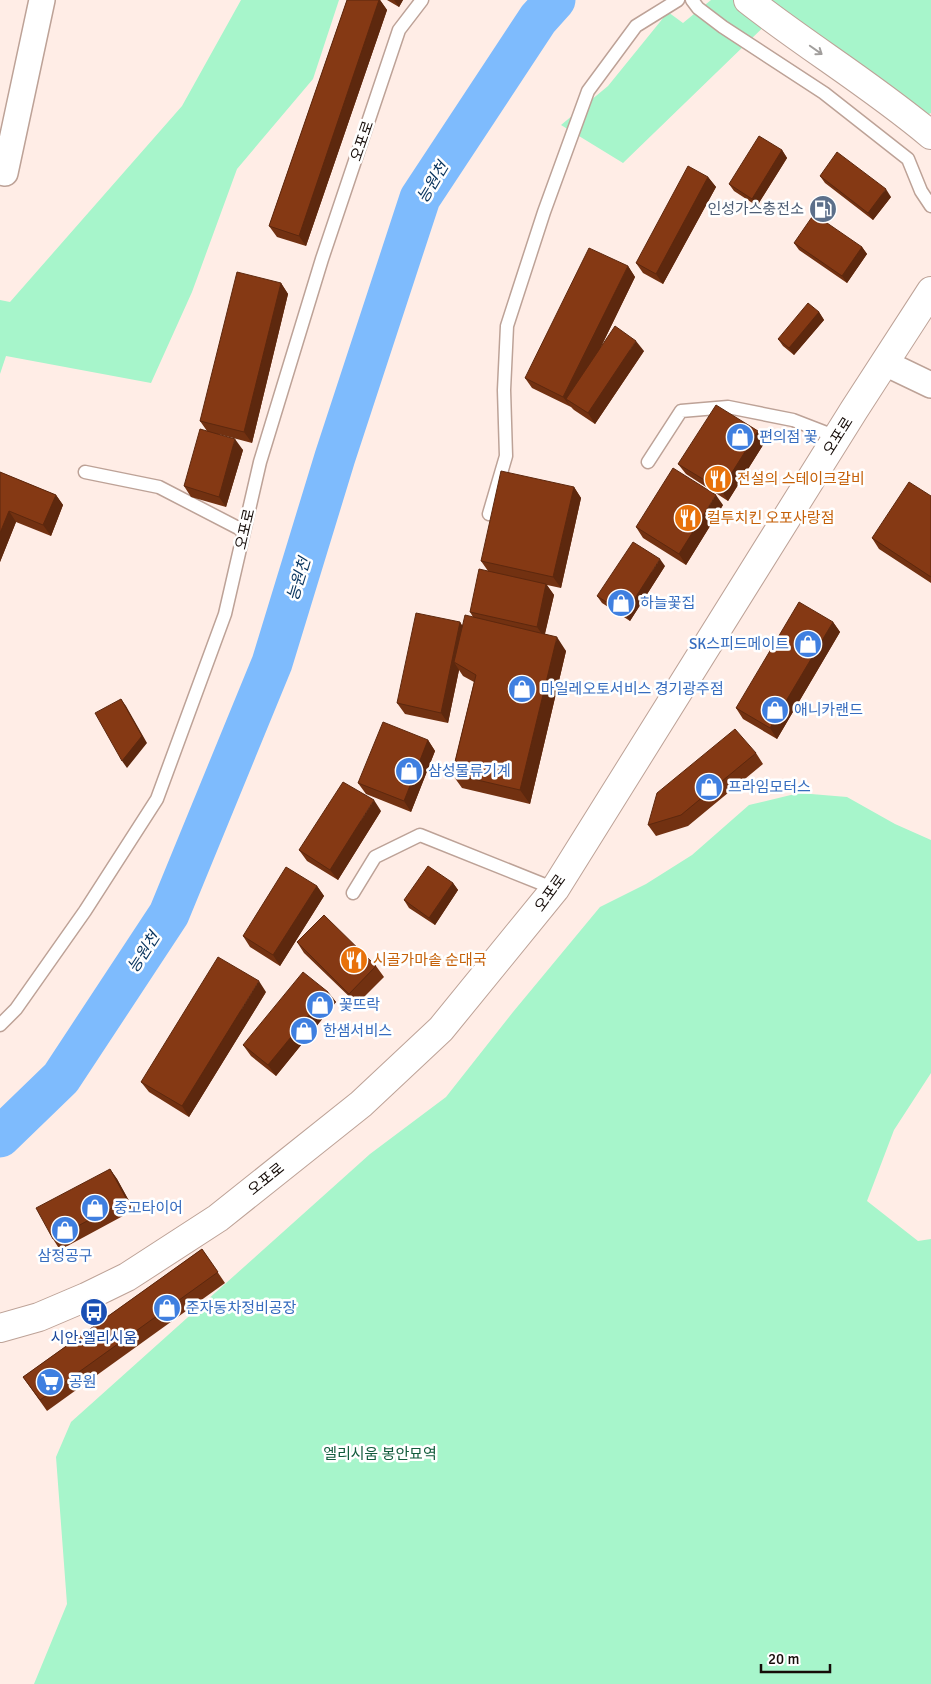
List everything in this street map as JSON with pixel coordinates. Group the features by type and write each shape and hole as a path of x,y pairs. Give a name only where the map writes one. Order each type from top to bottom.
{"main road":[{"path":"748,0 776,22 905,112 931,135"},
{"name":"오포로","path":"0,1328 39,1317 127,1277 218,1218 361,1104 441,1029 555,889 837,437 931,291"}],"street":[{"path":"0,172 4,173 42,0"},
{"path":"885,363 931,385"}],"lane":[{"name":"오포로","path":"0,1025 16,1009 86,911 157,799 225,614 260,462 322,259 399,30 422,0"},
{"path":"489,514 506,456 504,390 507,326 544,212 588,91 636,26 678,0"},
{"path":"692,0 698,8 723,27 824,93 908,158 921,191 931,206"},
{"path":"648,462 681,411 728,407 793,420 837,437"},
{"path":"84,472 159,487 244,531"},
{"path":"353,894 375,857 420,835 555,889"}],"green space":[{"path":"241,0 339,0 313,79 237,169 192,292 151,383 6,356 0,374 0,300 10,302 182,106"},
{"path":"711,0 931,0 931,113 927,115 783,8 623,163 561,125 608,86 668,12 683,23"},
{"name":"엘리시움 봉안묘역","path":"799,793 847,797 895,824 931,840 931,1073 894,1130 867,1201 918,1241 931,1239 931,1684 34,1684 67,1604 56,1457 71,1422 370,1154 446,1097 600,907 646,884 692,855 749,805"}],"building":[{"path":"347,0 379,0 299,236 269,226"},
{"path":"759,136 782,150 752,199 729,184"},
{"path":"837,152 886,189 868,213 820,176"},
{"path":"688,166 708,177 656,274 636,263"},
{"path":"814,214 862,247 842,276 794,243"},
{"path":"589,248 628,266 563,397 525,378"},
{"path":"237,272 281,283 244,432 200,421"},
{"path":"808,303 819,312 789,348 778,339"},
{"path":"615,326 636,341 588,413 566,399"},
{"path":"716,405 758,431 721,490 678,464"},
{"path":"200,429 235,439 219,497 184,486"},
{"path":"673,468 716,495 679,554 636,527"},
{"path":"501,471 574,487 553,577 481,561"},
{"path":"0,472 56,495 43,525 9,511 0,533"},
{"path":"909,482 931,496 931,577 872,538"},
{"path":"633,542 660,559 625,614 597,596"},
{"path":"479,569 546,584 537,627 470,612"},
{"path":"799,602 833,622 770,728 736,708"},
{"path":"416,613 460,622 441,713 397,703"},
{"path":"465,615 557,637 520,790 452,774 476,675 454,662"},
{"path":"121,699 142,736 122,761 95,713"},
{"path":"383,722 428,740 404,801 358,783"},
{"path":"735,729 756,753 681,815 648,825 657,793"},
{"path":"343,782 374,800 330,870 299,850"},
{"path":"428,866 453,883 429,918 404,900"},
{"path":"286,867 317,886 273,955 243,936"},
{"path":"324,915 376,966 349,994 297,942"},
{"path":"218,957 259,981 182,1106 141,1082"},
{"path":"303,972 328,992 268,1065 243,1045"},
{"path":"110,1169 127,1200 53,1239 36,1208"},
{"path":"202,1249 218,1272 40,1400 23,1377"}],"waterway":[{"name":"능원천","path":"0,1137 61,1078 169,914 272,663 335,457 420,198 538,19 555,0"}],"place":[{"name":"인성가스충전소","path":"823,209"},
{"name":"편의점 꽃","path":"740,437"},
{"name":"전설의 스테이크갈비","path":"718,479"},
{"name":"컬투치킨 오포사랑점","path":"688,518"},
{"name":"하늘꽃집","path":"621,603"},
{"name":"SK스피드메이트","path":"808,644"},
{"name":"마일레오토서비스 경기광주점","path":"522,689"},
{"name":"애니카랜드","path":"775,710"},
{"name":"삼성물류기계","path":"409,771"},
{"name":"프라임모터스","path":"709,787"},
{"name":"시골가마솥 순대국","path":"354,960"},
{"name":"꽃뜨락","path":"320,1005"},
{"name":"한샘서비스","path":"304,1031"},
{"name":"중고타이어","path":"95,1208"},
{"name":"삼정공구","path":"65,1230"},
{"name":"준자동차정비공장","path":"167,1308"},
{"name":"시안.엘리시움","path":"94,1312"},
{"name":"공원","path":"50,1382"}]}
